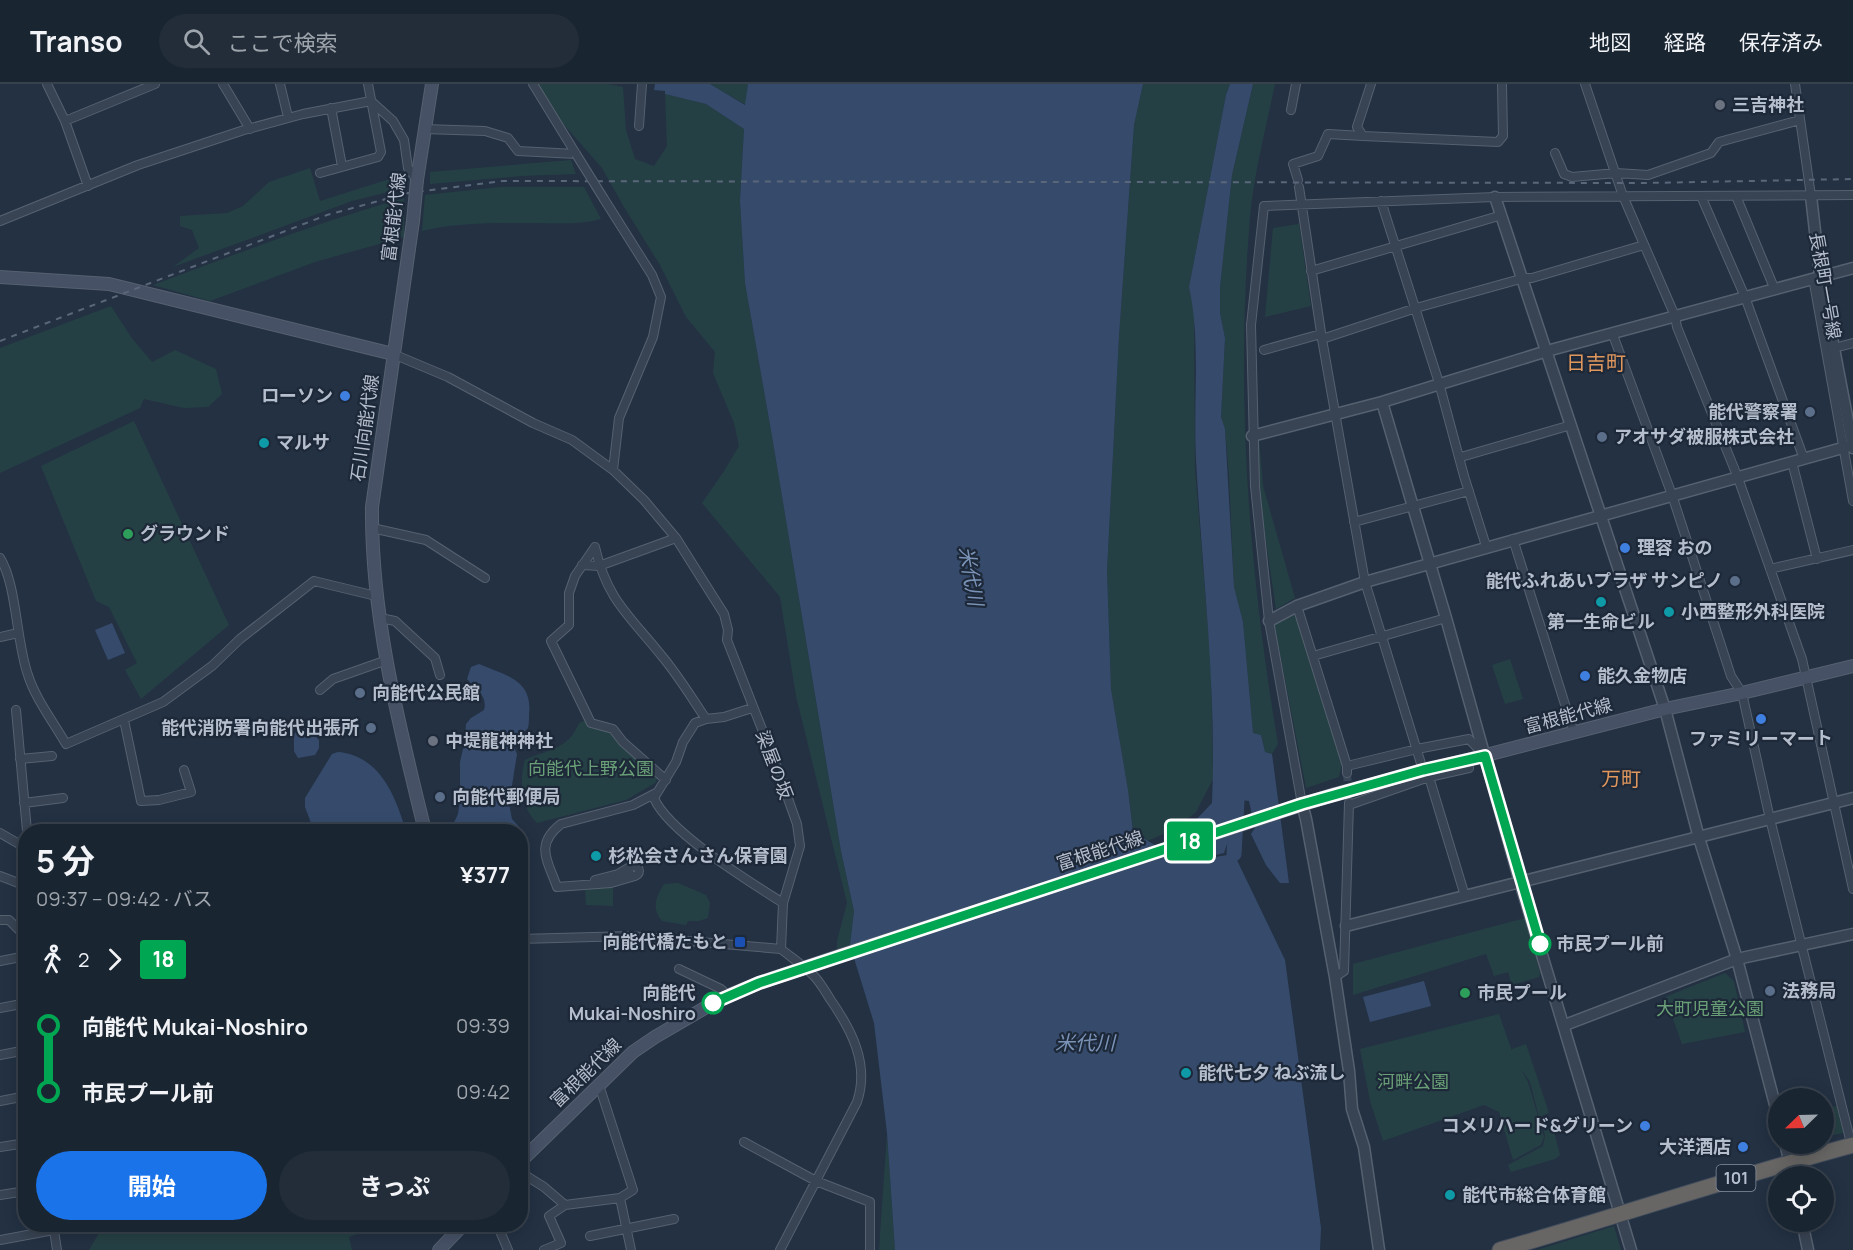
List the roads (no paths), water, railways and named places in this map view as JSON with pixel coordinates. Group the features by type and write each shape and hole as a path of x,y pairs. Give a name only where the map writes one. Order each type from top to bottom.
{"highway":[{"name":"101","path":"1799,1166 1853,1147"},
{"name":"101","path":"1500,1250 1768,1175"}],"main road":[{"name":"富根能代線","path":"393,354 432,84"},
{"name":"石川向能代線","path":"0,277 109,284 393,354 372,507 376,596 405,747 423,824"},
{"name":"富根能代線","path":"528,1154 633,1052 680,1022 728,996 759,983 1335,794 1426,774 1485,756 1665,709 1853,666"},
{"path":"439,1250 456,1232"}],"street":[{"path":"46,84 65,121 88,186"},
{"path":"65,121 155,84"},
{"path":"223,84 250,129"},
{"path":"280,84 288,117"},
{"path":"320,173 378,157 381,152 368,84"},
{"path":"533,84 652,275 661,297 653,337 619,417 614,470"},
{"path":"639,126 642,84"},
{"path":"1291,110 1296,84"},
{"path":"1363,136 1357,128 1371,84"},
{"path":"1465,896 1365,582 1321,336 1299,183 1293,164 1318,156 1328,134 1498,142 1503,136 1502,84"},
{"path":"1585,84 1623,196 1675,316 1677,327 1738,478 1807,678 1853,889"},
{"path":"1795,84 1811,196"},
{"path":"0,222 138,165 288,117 371,101"},
{"path":"371,101 393,121 399,130 404,140 408,168 417,180"},
{"path":"332,108 342,166"},
{"path":"1555,153 1564,174 1572,177 1616,173 1648,175 1711,153 1719,142 1800,120"},
{"path":"424,129 486,131 508,138 518,151 576,154"},
{"path":"1379,1250 1364,1147 1352,1109 1349,1071 1335,977 1306,819 1296,806 1269,621 1252,435 1251,325 1264,206 1496,197 1853,195"},
{"path":"1701,196 1745,297 1804,459"},
{"path":"1736,196 1775,290"},
{"name":"長根町一号線","path":"1811,196 1816,276 1850,446"},
{"path":"1496,197 1665,709 1699,838 1737,959 1771,1088"},
{"path":"1381,201 1439,383 1486,546"},
{"path":"1311,271 1502,215"},
{"path":"1264,350 1644,246"},
{"path":"1252,435 1382,402 1547,351 1775,290 1816,276 1853,268"},
{"path":"1613,334 1672,495 1731,676 1742,693 1770,819 1853,1147"},
{"path":"1830,349 1853,343"},
{"name":"梁屋の坂","path":"393,354 448,377 533,423 572,440 614,470 644,500 676,538 714,596 724,614 728,630 727,640 797,824 800,846 783,903 781,949"},
{"path":"1382,402 1414,506 1520,882 1631,1250"},
{"path":"1461,457 1571,425"},
{"path":"1269,621 1297,606 1365,582 1486,546 1850,446 1853,501"},
{"path":"1792,462 1817,559"},
{"path":"1354,522 1469,491"},
{"path":"372,528 426,540 485,578"},
{"path":"582,566 600,566 676,538"},
{"path":"1512,539 1574,733"},
{"path":"666,780 623,742 613,729 591,723 551,641 569,625 569,593 575,576 595,547 609,590 618,605 661,655 706,719"},
{"path":"1770,569 1853,550"},
{"path":"0,558 12,597 28,676 66,744 163,702 183,689 212,666 240,639 314,581 376,596"},
{"path":"1297,606 1347,770 1417,748 1469,739 1485,756"},
{"path":"380,618 394,621 435,658 440,675"},
{"path":"1313,656 1446,618"},
{"path":"0,637 18,633"},
{"path":"320,690 333,678 387,660"},
{"path":"752,708 695,723 683,742 666,780 654,798 658,807 677,829 743,878 783,903"},
{"path":"16,711 26,824"},
{"path":"124,720 141,801 159,800 191,792 184,770"},
{"path":"20,759 52,756"},
{"path":"1335,977 1344,971 1349,804 1426,774 1469,768"},
{"path":"556,884 544,853 549,836 554,830 569,821 633,805 657,793"},
{"path":"24,803 63,798"},
{"path":"1346,926 1853,798"},
{"path":"0,833 18,843"},
{"path":"630,867 629,874 635,876 611,883 556,884 600,879 618,874 630,867"},
{"path":"0,876 18,883"},
{"path":"0,920 9,921 18,929"},
{"path":"1565,1025 1737,959 1853,934"},
{"path":"528,939 630,936 781,949 815,977 848,1025 862,1075 862,1089 780,1250"},
{"path":"0,961 18,958"},
{"path":"679,969 721,989 728,996"},
{"path":"0,1008 18,1005"},
{"path":"0,1054 18,1051"},
{"path":"544,1250 561,1243 549,1216 565,1205 620,1198 633,1190 599,1085"},
{"path":"0,1101 18,1098"},
{"path":"744,1143 816,1181 870,1202 870,1250"},
{"path":"0,1147 18,1144"},
{"path":"528,1177 565,1205"},
{"path":"0,1195 18,1192"},
{"path":"620,1198 631,1250"},
{"path":"590,1236 674,1220"},
{"path":"0,1240 33,1232"},
{"path":"54,1232 57,1250"},
{"path":"500,1232 508,1250"},
{"path":"1804,1232 1808,1250"}],"water":[{"name":"米代川","path":"655,84 710,84 745,105 748,84 1143,84 1134,125 1119,336 1107,571 1111,689 1133,832 1183,862 1190,826 1212,803 1213,760 1211,674 1195,438 1195,328 1189,287 1226,95 1230,84 1253,84 1232,175 1220,287 1220,313 1225,338 1221,417 1225,429 1234,587 1243,622 1253,733 1261,735 1265,752 1272,754 1289,883 1280,883 1266,865 1251,834 1255,828 1249,801 1242,800 1233,806 1229,838 1224,853 1196,860 1234,854 1285,960 1321,1228 1320,1250 895,1250 887,1133 874,1023 850,945 854,911 841,851 745,283 740,201 744,129 706,104 665,94 665,91 654,90"},
{"path":"112,623 125,653 108,660 95,630"},
{"path":"479,664 507,675 522,686 529,702 528,728 512,736 511,741 517,754 509,804 512,819 516,824 453,824 460,801 460,762 466,724 484,710 485,705 483,697 467,679 471,667"},
{"path":"307,728 319,740 319,748 315,755 298,758 294,751 294,734 299,729"},
{"path":"338,752 353,755 375,769 391,791 404,824 311,824 305,807 305,798 332,754"},
{"name":"市民プール","path":"1424,981 1431,1006 1370,1022 1363,997"}],"waterway":[{"path":"1234,854 1238,783"}],"tunnel":[{"path":"1347,773 1349,803"}],"railway":[{"path":"0,341 327,215 408,193 502,181 1646,183 1853,179"}],"place":[{"name":"三吉神社","path":"1720,105"},
{"name":"ローソン","path":"345,396"},
{"name":"能代警察署","path":"1810,412"},
{"name":"アオサダ被服株式会社","path":"1602,437"},
{"name":"マルサ","path":"264,443"},
{"name":"グラウンド","path":"128,534"},
{"name":"理容 おの","path":"1625,548"},
{"name":"能代ふれあいプラザ サンピノ","path":"1735,581"},
{"name":"第一生命ビル","path":"1601,602"},
{"name":"小西整形外科医院","path":"1669,612"},
{"name":"能久金物店","path":"1585,676"},
{"name":"向能代公民館","path":"360,693"},
{"name":"ファミリーマート","path":"1761,719"},
{"name":"能代消防署向能代出張所","path":"371,728"},
{"name":"中堤龍神神社","path":"433,741"},
{"name":"向能代郵便局","path":"440,797"},
{"name":"杉松会さんさん保育園","path":"596,856"},
{"name":"向能代橋たもと","path":"740,942"},
{"name":"市民プール前","path":"1540,944"},
{"name":"法務局","path":"1770,991"},
{"name":"市民プール","path":"1465,993"},
{"name":"向能代 Mukai-Noshiro","path":"713,1003"},
{"name":"能代七夕 ねぶ流し","path":"1186,1073"},
{"name":"コメリハード&グリーン","path":"1645,1126"},
{"name":"大洋酒店","path":"1743,1147"},
{"name":"能代市総合体育館","path":"1450,1195"}],"district":[{"name":"日吉町","path":"1596,363"},
{"name":"万町","path":"1621,779"}],"park label":[{"name":"向能代上野公園","path":"591,769"},
{"name":"大町児童公園","path":"1710,1009"},
{"name":"河畔公園","path":"1413,1082"}]}
